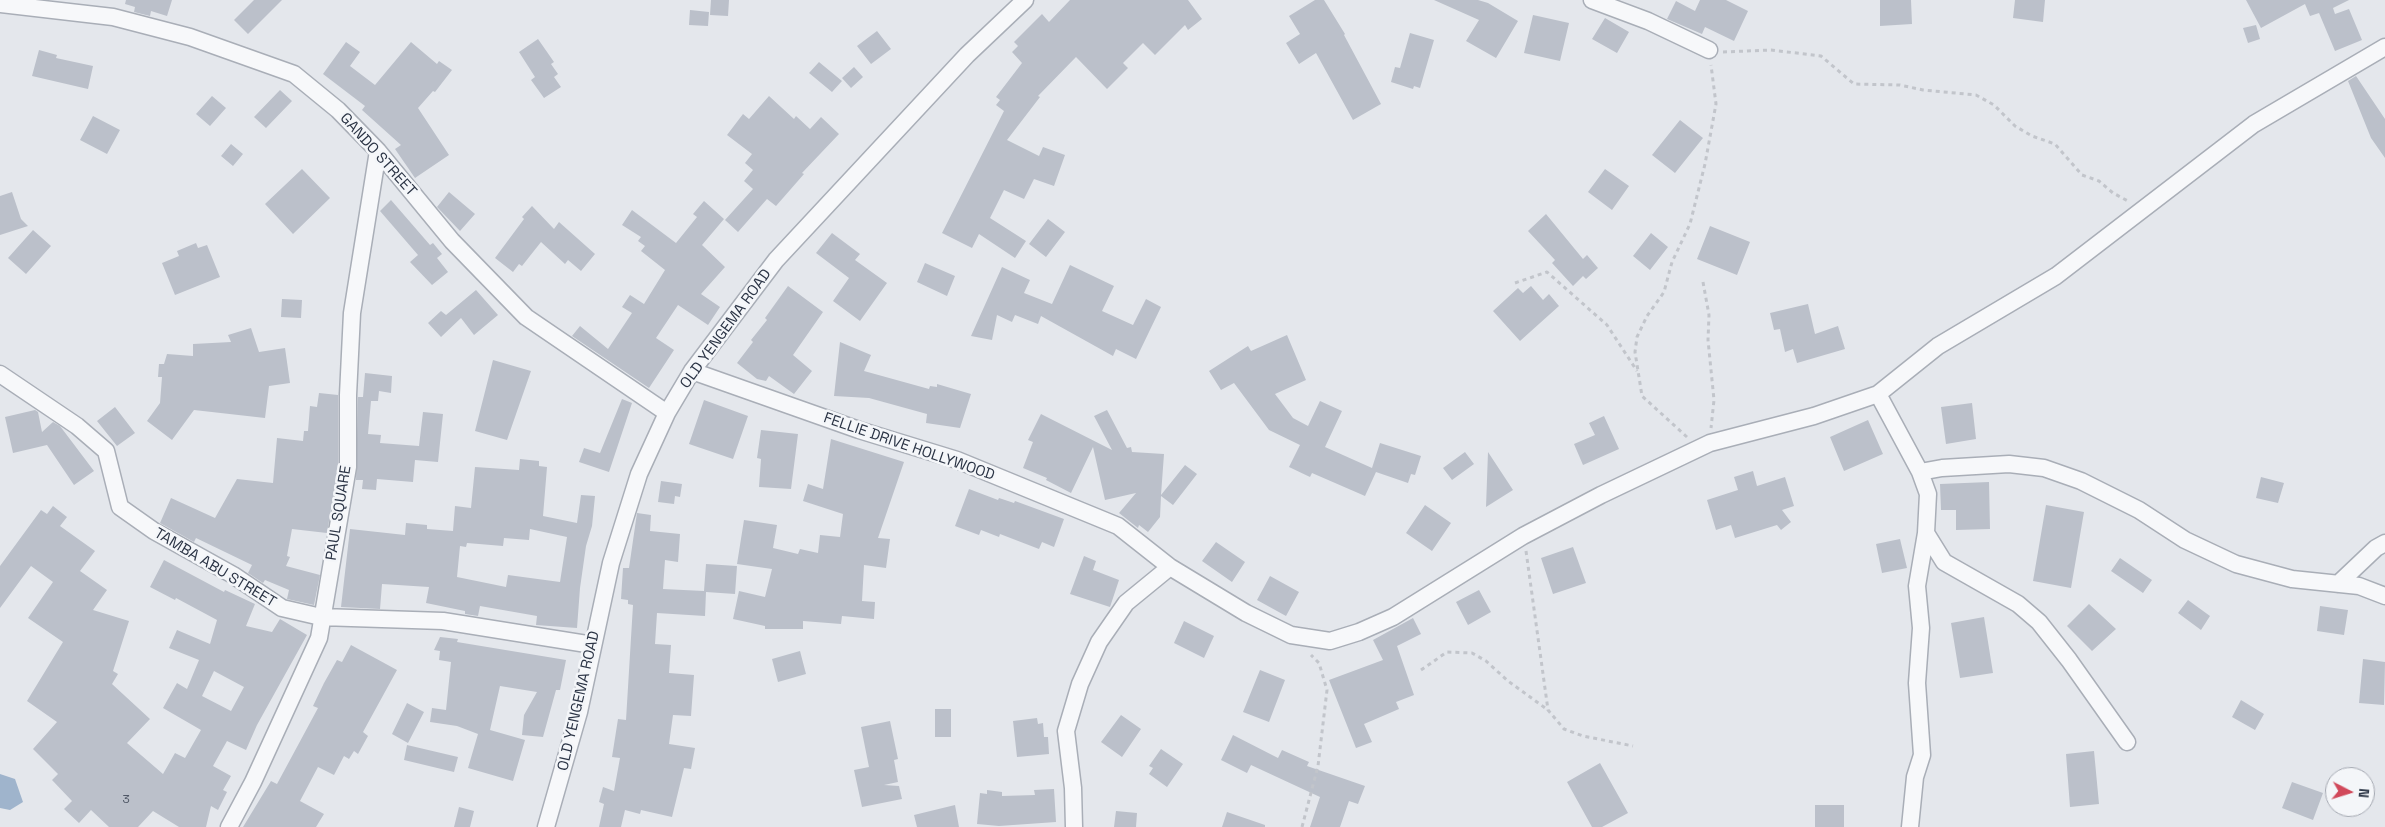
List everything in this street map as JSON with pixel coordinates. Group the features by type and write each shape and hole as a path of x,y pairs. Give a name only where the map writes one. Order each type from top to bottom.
{"street":[{"name":"OLD YENGEMA ROAD","path":"546,827 579,712 611,563 639,474 667,413 692,371 782,252 967,56 1025,0"},
{"path":"1592,0 1648,21 1709,50"},
{"name":"GANDO STREET","path":"0,4 113,17 190,37 294,74 338,110 378,151 452,241 526,318 667,413"},
{"name":"FELLIE DRIVE HOLLYWOOD","path":"692,371 859,430 957,460 1118,526 1170,567 1246,613 1291,634 1330,640 1359,632 1393,617 1524,536 1618,486 1710,443 1814,416 1878,394 1938,346 2056,276 2254,124 2385,47"},
{"name":"PAUL SQUARE","path":"229,827 253,782 319,638 321,616 348,468 348,395 352,313 378,151"},
{"name":"TAMBA ABU STREET","path":"0,374 77,426 106,451 120,507 154,531 234,575 282,608 321,616 443,621 593,646"},
{"path":"1878,394 1920,472 1928,494 1926,533 1917,586 1921,628 1917,683 1922,755 1915,777 1910,827"},
{"path":"1920,472 1942,468 2009,464 2044,468 2081,481 2139,510 2185,540 2236,564 2292,579 2359,586 2385,596"},
{"path":"1926,533 1944,562 2018,604 2039,622 2070,660 2127,742"},
{"path":"2338,584 2376,548 2385,543"},
{"path":"1074,827 1073,788 1066,731 1080,684 1099,642 1126,603 1170,567"}],"path":[{"path":"1703,282 1709,315 1708,340 1714,400 1710,443 1691,440 1642,396 1635,352 1637,337 1647,316 1664,292 1672,262 1690,224 1705,164 1716,104 1709,50 1730,52 1771,50 1821,56 1854,84 1900,85 1923,90 1976,95 1994,105 2015,126 2032,136 2055,144 2082,175 2099,181 2113,193 2144,210"},
{"path":"1515,283 1547,272 1607,326 1638,372"},
{"path":"1524,536 1548,710"},
{"path":"1291,634 1319,663 1327,690 1318,766 1302,827"},
{"path":"1421,670 1447,652 1472,653 1486,661 1508,681 1548,710 1564,729 1583,736 1634,746"}],"water":[{"path":"0,774 15,779 23,802 10,810 0,808"}],"building":[{"path":"126,0 172,0 167,16 151,11 150,16 134,12 135,7 125,4"},
{"path":"254,0 282,0 248,34 234,20"},
{"path":"711,0 729,0 728,16 710,15"},
{"path":"1070,0 1188,0 1202,19 1188,30 1185,25 1155,55 1143,43 1123,63 1128,68 1107,89 1076,57 1038,96 1040,97 1007,140 1039,156 1043,147 1065,155 1054,186 1034,179 1024,199 1004,190 990,218 1026,241 1015,258 979,234 972,248 942,233 1004,111 996,105 1000,100 996,97 1022,63 1012,52 1018,46 1014,42 1042,14 1049,22"},
{"path":"1315,0 1324,0 1345,34 1381,104 1353,120 1316,53 1299,64 1286,43 1300,34 1289,16"},
{"path":"1434,0 1478,0 1488,3 1518,21 1496,58 1466,41 1479,20"},
{"path":"1700,0 1726,0 1748,11 1734,41 1705,27 1702,34 1667,19 1676,1 1695,11"},
{"path":"1880,0 1911,0 1912,24 1880,26"},
{"path":"2015,0 2045,0 2043,22 2013,18"},
{"path":"2246,0 2349,0 2333,8 2335,14 2349,9 2362,40 2335,51 2319,13 2310,16 2305,4 2261,28"},
{"path":"690,10 709,12 708,26 689,25"},
{"path":"1533,15 1569,23 1560,61 1524,53"},
{"path":"1605,18 1629,32 1617,53 1592,39"},
{"path":"2256,25 2260,39 2248,43 2243,28"},
{"path":"877,31 891,49 871,64 857,46"},
{"path":"1410,33 1434,40 1420,88 1414,86 1413,89 1391,82 1395,67 1400,68"},
{"path":"538,39 554,62 551,64 558,74 554,77 561,87 544,98 531,80 535,77 519,52"},
{"path":"346,42 360,52 350,66 375,85 411,42 437,64 439,61 452,70 435,92 433,91 418,108 449,155 415,178 395,149 401,145 362,110 365,106 323,74"},
{"path":"39,50 57,55 56,58 93,66 88,89 32,76"},
{"path":"819,62 842,81 832,92 809,73"},
{"path":"854,67 863,77 851,88 842,78"},
{"path":"2356,76 2385,119 2385,158 2371,138 2348,81"},
{"path":"280,90 292,101 266,128 254,117"},
{"path":"212,96 226,108 210,126 196,114"},
{"path":"769,96 794,119 796,116 810,129 821,117 839,134 802,173 804,174 776,206 767,199 738,232 725,220 753,189 744,181 753,170 745,163 752,154 727,135 743,114 749,119"},
{"path":"93,116 120,130 107,154 80,140"},
{"path":"1680,120 1703,138 1675,173 1652,155"},
{"path":"231,144 243,154 233,166 221,156"},
{"path":"302,169 330,198 293,234 265,204"},
{"path":"1605,169 1629,186 1612,210 1588,192"},
{"path":"12,192 21,219 28,226 0,235 0,196"},
{"path":"449,192 475,214 460,231 437,207"},
{"path":"391,200 430,245 433,243 442,254 437,258 448,272 432,285 410,262 418,255 380,211"},
{"path":"704,201 724,219 702,245 725,267 701,294 720,307 708,325 678,305 656,338 674,350 649,388 572,336 580,326 608,349 632,313 622,307 630,295 644,304 665,270 641,251 645,246 638,241 641,237 622,225 632,210 676,243 697,217 693,214"},
{"path":"532,206 554,229 559,222 595,254 581,271 568,260 565,264 541,242 522,266 519,264 513,272 495,258 524,219 522,217"},
{"path":"1546,214 1583,259 1587,255 1598,268 1586,279 1583,276 1573,286 1552,263 1555,260 1528,231"},
{"path":"1048,219 1065,232 1046,257 1029,244"},
{"path":"1710,226 1750,242 1737,275 1697,259"},
{"path":"33,230 51,246 26,274 8,258"},
{"path":"832,233 860,254 855,260 887,283 860,321 833,301 849,278 816,253"},
{"path":"1651,233 1668,247 1650,270 1633,256"},
{"path":"196,243 198,248 207,245 220,277 175,295 162,263 179,256 177,251"},
{"path":"925,263 955,276 947,296 917,282"},
{"path":"1070,265 1114,286 1102,311 1133,325 1146,299 1161,307 1136,359 1116,349 1113,356 1041,316 1038,324 1015,315 1012,322 997,315 992,340 971,336 1002,267 1030,280 1024,293 1052,304"},
{"path":"788,286 823,312 793,355 812,371 794,394 769,376 766,381 757,379 737,363 753,342 751,340 767,320 765,318"},
{"path":"1531,286 1543,300 1549,294 1559,306 1520,341 1493,311 1518,288 1523,293"},
{"path":"476,290 498,315 474,335 461,318 441,337 428,323 441,311 446,315"},
{"path":"282,299 302,300 301,318 281,317"},
{"path":"1808,304 1815,334 1838,326 1845,349 1797,363 1793,349 1785,352 1780,329 1774,330 1770,313"},
{"path":"251,328 259,352 285,348 290,383 269,386 265,418 194,410 172,440 147,421 160,403 162,377 158,377 159,364 164,364 167,354 193,356 193,344 231,342 228,335"},
{"path":"1287,335 1306,380 1275,394 1293,418 1308,426 1320,401 1342,411 1325,447 1372,468 1380,443 1421,456 1415,475 1411,474 1408,483 1376,472 1365,496 1312,473 1310,477 1289,467 1300,445 1269,430 1234,383 1221,390 1209,371 1248,346 1251,351"},
{"path":"840,342 871,355 864,371 929,389 930,386 937,387 937,384 971,394 960,428 926,423 927,414 869,398 834,396"},
{"path":"493,360 531,371 507,440 475,431"},
{"path":"365,373 392,376 391,393 379,391 378,401 371,401 368,434 381,435 380,443 419,446 423,412 443,414 438,462 415,460 413,482 377,479 376,490 362,489 363,480 356,480 358,397 363,397"},
{"path":"319,393 338,395 338,466 327,533 292,529 287,556 290,557 286,566 320,575 314,605 287,599 289,590 265,580 263,583 248,573 252,565 196,538 194,542 160,523 171,498 215,518 237,479 273,483 277,438 303,441 304,431 308,431 310,406 317,407"},
{"path":"622,399 632,403 609,472 579,462 584,448 600,453"},
{"path":"704,400 748,416 733,459 689,444"},
{"path":"1972,403 1976,439 1946,444 1941,407"},
{"path":"115,407 135,433 117,446 97,421"},
{"path":"35,410 38,412 42,432 53,422 60,426 94,471 74,485 47,445 13,453 5,417"},
{"path":"1107,410 1127,448 1131,447 1132,452 1164,454 1161,495 1185,465 1197,474 1173,505 1161,496 1160,517 1148,532 1139,525 1138,528 1119,513 1136,493 1105,500 1093,447 1071,493 1046,480 1047,478 1023,468 1033,442 1028,440 1041,414 1112,450 1094,416"},
{"path":"1604,416 1619,449 1583,465 1574,444 1595,435 1589,423"},
{"path":"1868,420 1883,454 1844,471 1830,437"},
{"path":"761,430 798,434 791,489 759,487 761,459 757,458"},
{"path":"831,439 904,462 878,538 890,539 886,568 864,565 862,601 875,602 874,619 842,616 841,624 803,621 803,629 765,629 765,626 733,619 739,591 765,597 772,569 737,564 744,520 777,525 773,548 798,554 800,549 818,553 820,535 840,537 843,514 803,501 808,484 823,489"},
{"path":"1465,452 1474,464 1452,480 1443,468"},
{"path":"1488,452 1513,490 1486,507"},
{"path":"520,459 539,461 539,466 547,467 543,516 577,523 581,495 595,496 592,526 586,546 580,588 577,628 536,625 537,616 480,606 478,616 465,614 465,611 426,603 429,587 382,584 380,609 341,607 350,529 405,535 406,523 427,525 427,529 453,531 455,506 471,508 475,467 519,470","holes":["530,529 567,537 560,582 508,575 506,587 457,577 460,546 466,547 467,543 503,546 504,538 529,540"]},
{"path":"1753,471 1757,486 1785,477 1794,506 1782,510 1791,522 1781,530 1777,525 1735,538 1731,525 1716,530 1707,500 1738,490 1734,477"},
{"path":"2261,477 2284,483 2278,503 2256,498"},
{"path":"661,481 682,484 680,497 675,496 674,504 658,502"},
{"path":"1989,482 1990,529 1956,530 1956,510 1941,510 1940,484"},
{"path":"969,489 998,500 999,498 1014,503 1015,501 1064,519 1054,547 1042,542 1039,549 1000,534 999,537 981,530 979,535 955,526"},
{"path":"1425,505 1451,523 1432,551 1406,533"},
{"path":"2046,505 2084,512 2071,588 2033,581"},
{"path":"53,506 67,517 60,526 95,551 80,571 107,590 93,610 129,621 113,671 118,674 112,684 150,719 127,743 163,774 175,753 185,758 201,730 163,708 177,683 187,689 199,660 169,648 177,630 210,644 217,620 176,598 175,600 150,587 164,560 224,592 225,590 255,604 246,626 272,632 280,619 307,635 257,725 246,750 227,741 213,766 231,776 223,790 227,792 218,810 211,806 206,827 179,827 153,811 138,827 109,827 91,810 79,823 64,809 72,801 52,780 58,774 33,749 57,722 27,701 63,642 28,618 53,582 31,566 0,608 0,566 41,510 47,514","holes":["214,671 244,687 231,711 202,696"]},
{"path":"637,513 651,515 650,531 680,534 678,562 665,560 663,589 704,591 706,564 737,566 735,594 706,592 705,616 657,613 655,644 671,645 669,673 694,675 691,716 673,715 669,744 695,748 691,769 684,768 672,817 641,810 640,814 625,810 621,827 599,827 604,804 599,802 603,787 614,791 620,758 612,757 618,719 626,720 633,605 628,604 628,600 621,599 623,568 629,568"},
{"path":"1900,539 1907,568 1882,573 1876,544"},
{"path":"1216,542 1245,562 1232,582 1202,561"},
{"path":"1573,547 1586,583 1553,594 1541,558"},
{"path":"1084,556 1096,561 1093,570 1119,580 1110,607 1070,594"},
{"path":"2120,558 2152,580 2143,593 2111,571"},
{"path":"1270,576 1299,592 1286,616 1257,600"},
{"path":"1479,590 1491,612 1468,625 1456,602"},
{"path":"2188,600 2210,616 2201,630 2178,613"},
{"path":"2089,604 2116,629 2092,651 2067,626"},
{"path":"2320,606 2348,610 2344,635 2317,631"},
{"path":"1984,617 1993,673 1960,678 1951,623"},
{"path":"1413,618 1421,634 1397,646 1414,695 1396,702 1399,709 1364,724 1372,742 1356,748 1329,680 1383,660 1373,640"},
{"path":"1184,621 1214,636 1204,658 1174,643"},
{"path":"440,637 458,639 457,642 566,660 560,690 556,690 543,737 522,735 524,715 537,692 500,686 490,730 525,740 513,781 468,768 478,734 457,726 430,722 432,708 446,710 451,662 439,660 440,651 434,650"},
{"path":"351,645 397,670 363,732 368,736 358,754 354,751 349,759 344,756 334,775 318,767 300,801 324,814 316,827 243,827 271,781 277,784 318,708 313,706 324,683 337,660 342,662"},
{"path":"800,651 806,674 778,682 772,659"},
{"path":"2363,659 2385,662 2384,705 2359,703"},
{"path":"1260,670 1285,680 1269,722 1243,712"},
{"path":"2241,700 2264,714 2255,730 2232,717"},
{"path":"407,703 424,712 408,743 392,734"},
{"path":"935,709 951,709 951,737 935,737"},
{"path":"1121,715 1141,729 1122,757 1101,742"},
{"path":"1037,718 1038,724 1043,723 1044,737 1048,737 1049,754 1017,757 1013,721"},
{"path":"890,721 898,759 894,760 898,782 884,785 899,786 902,799 862,807 854,770 869,767 861,727"},
{"path":"1233,735 1278,758 1282,750 1309,762 1307,766 1365,786 1358,804 1349,801 1340,827 1310,827 1320,797 1251,765 1247,773 1221,760"},
{"path":"407,745 458,757 454,772 404,760"},
{"path":"1161,749 1183,764 1167,787 1149,774 1153,768 1149,766"},
{"path":"2094,751 2099,804 2070,807 2066,754"},
{"path":"1600,763 1628,813 1602,827 1592,827 1567,782"},
{"path":"2292,782 2323,793 2313,820 2282,808"},
{"path":"1054,789 1056,822 999,826 977,824 980,793 987,794 987,790 1002,792 1002,796 1035,795 1034,790"},
{"path":"955,805 959,827 917,827 914,815"},
{"path":"1815,805 1844,805 1844,827 1815,827"},
{"path":"459,807 474,811 470,827 454,827"},
{"path":"1116,811 1137,813 1136,827 1114,827"},
{"path":"1227,812 1265,825 1265,827 1222,827"}]}
